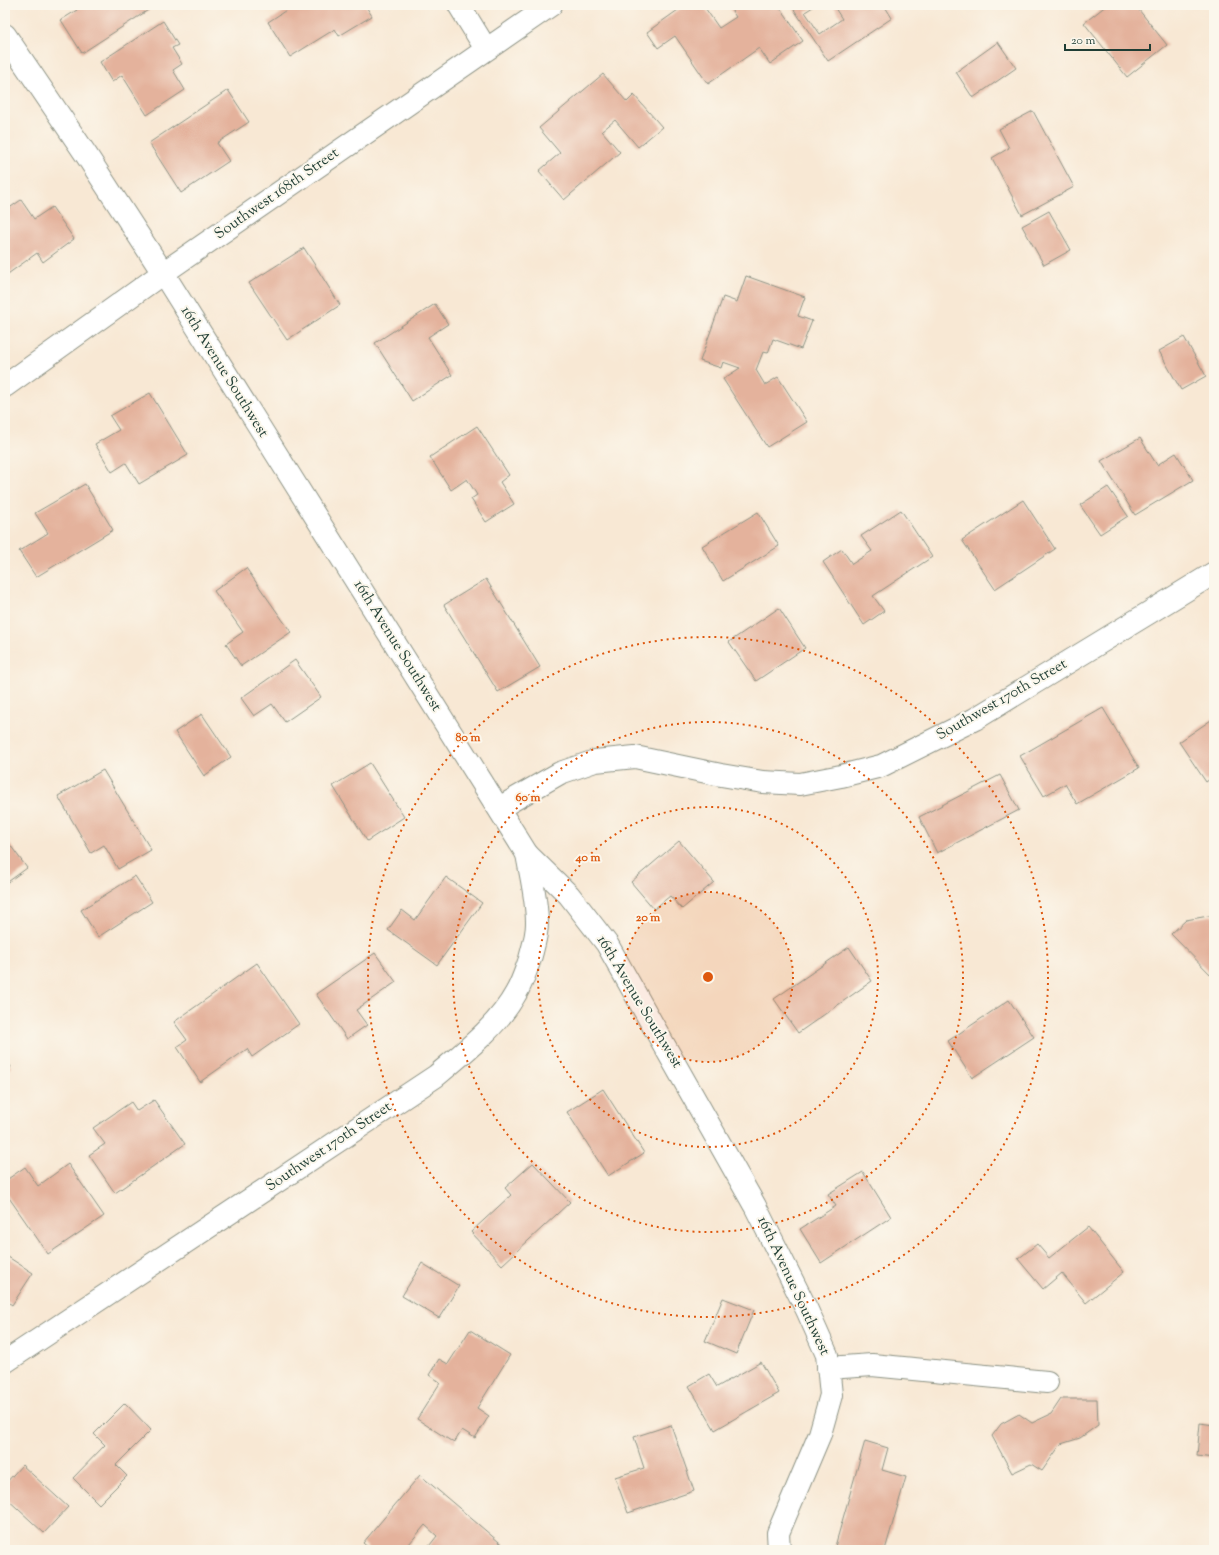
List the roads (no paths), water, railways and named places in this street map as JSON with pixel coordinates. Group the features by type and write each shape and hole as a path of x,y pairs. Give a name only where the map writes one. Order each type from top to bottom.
{"street":[{"path":"459,5 486,49"},
{"name":"Southwest 168th Street","path":"5,386 163,273 551,5"},
{"name":"16th Avenue Southwest","path":"5,35 87,156 163,273 527,854 569,895 607,944 755,1206 807,1310 827,1355 831,1395 820,1434 778,1533 779,1550"},
{"name":"Southwest 170th Street","path":"499,808 560,774 595,761 635,757 763,782 800,784 881,766 975,719 1214,573"},
{"name":"Southwest 170th Street","path":"5,1362 436,1076 472,1045 500,1017 516,993 536,940 537,923 535,901 527,854"},
{"path":"828,1368 872,1365 1047,1382"}]}
